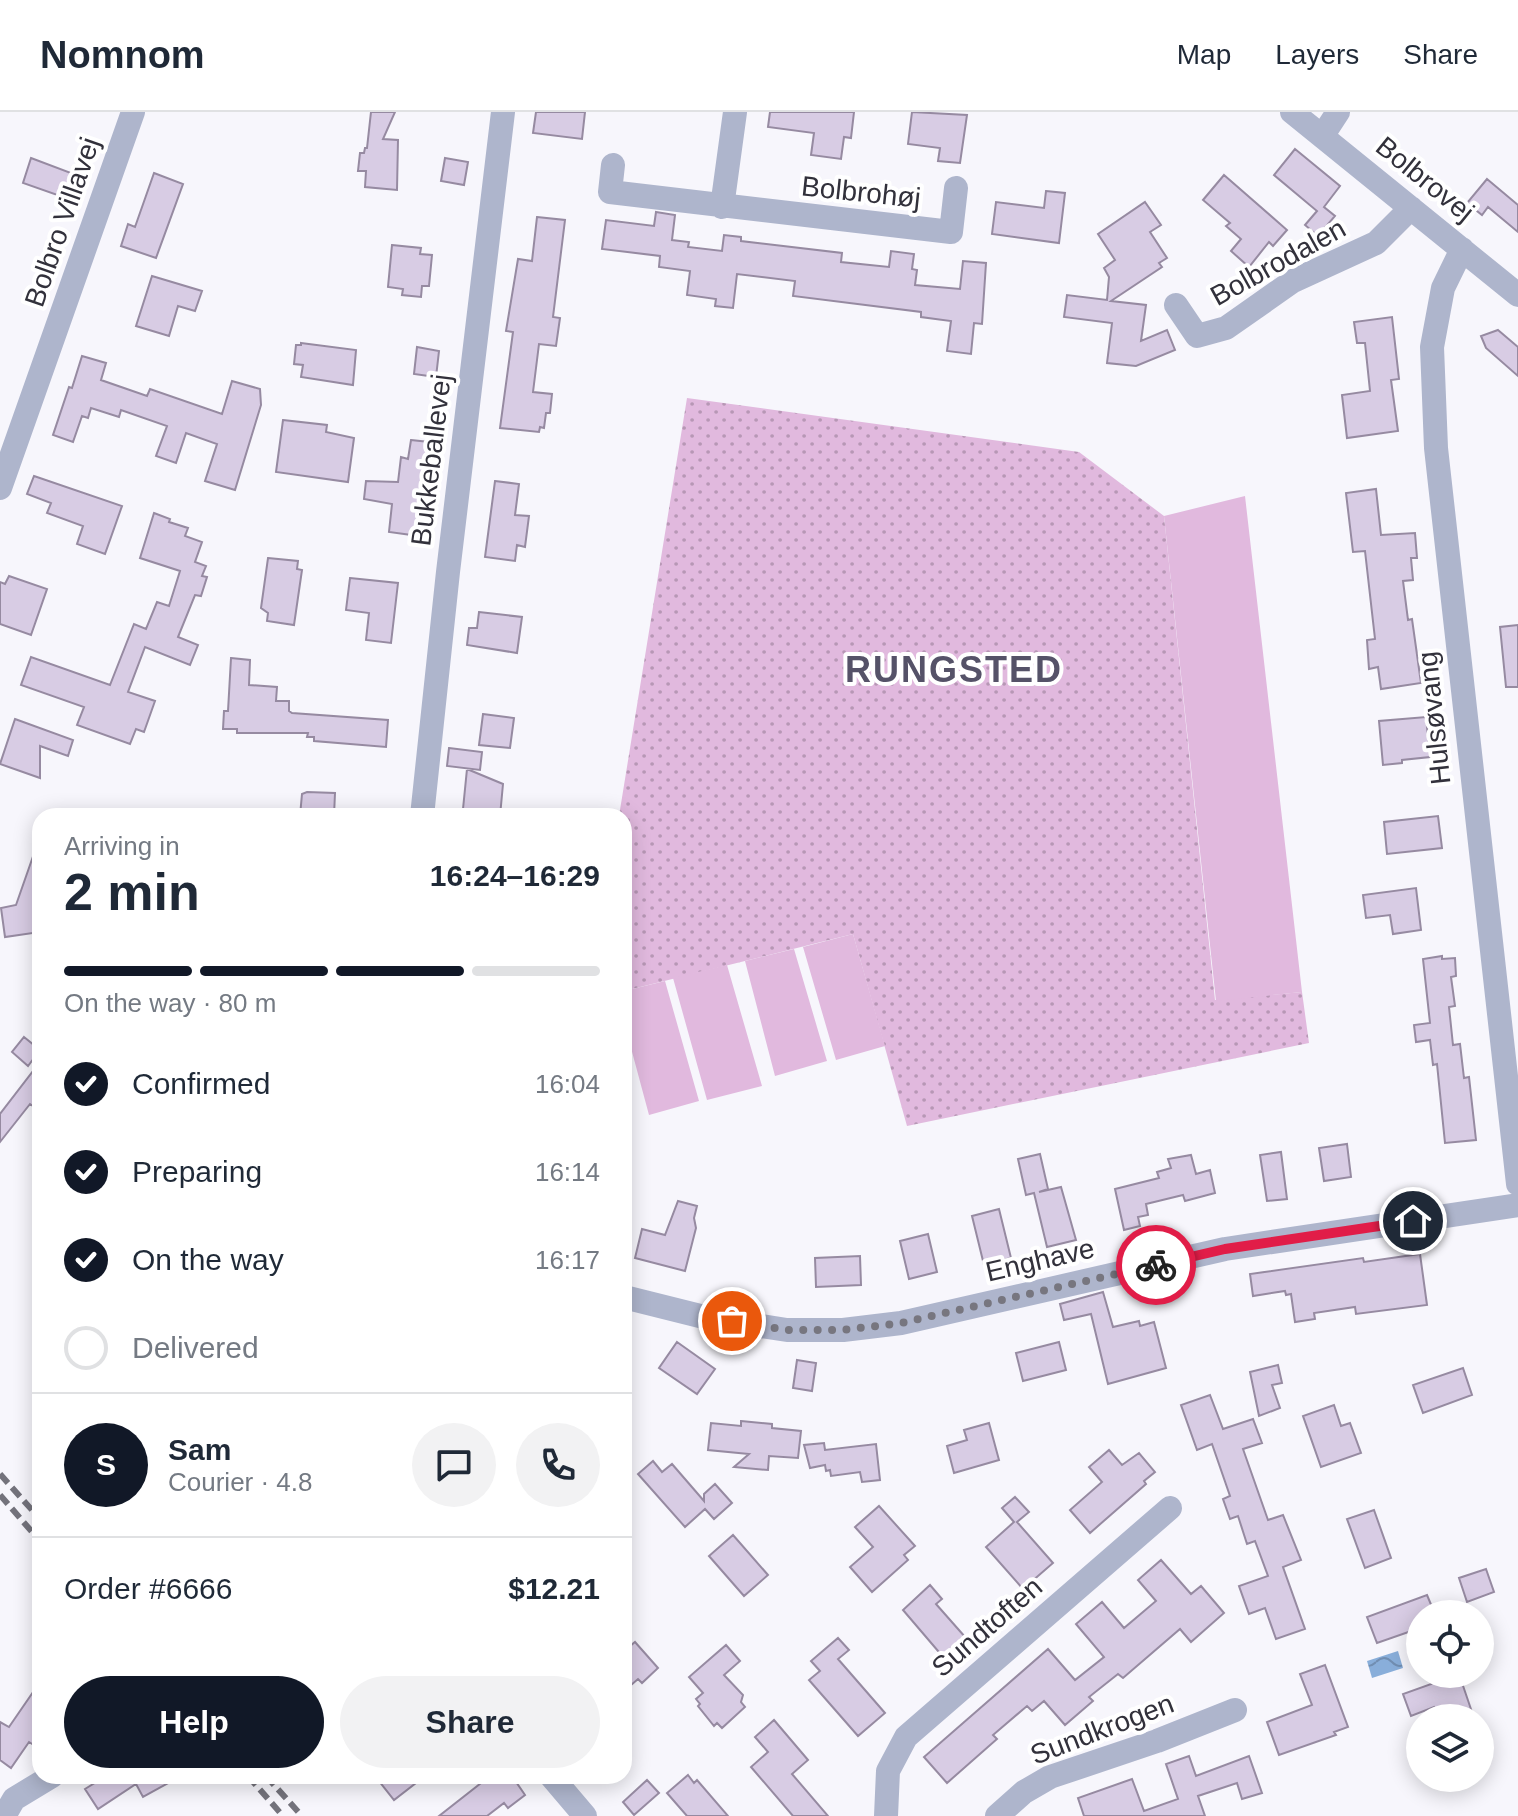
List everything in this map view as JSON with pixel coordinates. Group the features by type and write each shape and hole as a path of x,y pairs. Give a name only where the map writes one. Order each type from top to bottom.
{"street":[{"name":"Bolbro Villavej","path":"0,488 133,112"},
{"name":"Bukkeballevej","path":"423,808 503,112"},
{"path":"722,207 735,112"},
{"name":"Bolbrovej","path":"1292,112 1518,295"},
{"path":"1323,135 1338,112"},
{"name":"Bolbrohøj","path":"613,165 610,192 951,232 956,188"},
{"name":"Bolbrodalen","path":"1176,305 1197,336 1226,328 1293,281 1376,243 1411,208"},
{"name":"Hulsøvang","path":"1462,249 1443,288 1432,347 1436,448 1518,1184"},
{"name":"Enghave","path":"632,1299 708,1318 787,1330 843,1330 901,1323 1225,1249 1518,1205"},
{"name":"Sundtoften","path":"886,1816 888,1771 906,1737 1170,1508"},
{"name":"Sundkrogen","path":"997,1816 1024,1792 1050,1777 1157,1741 1235,1710"},
{"path":"4,1816 14,1799 39,1784"},
{"path":"558,1784 585,1816"}],"shaded area":[{"path":"687,398 1079,452 1164,516 1215,1000 1302,992 1309,1043 907,1126 853,934 632,989 632,808 620,808"},
{"path":"1245,496 1302,992 1216,1001 1164,516"},
{"path":"853,934 885,1046 836,1060 803,947"},
{"path":"794,949 827,1061 775,1076 745,961"},
{"path":"727,965 762,1086 707,1100 673,978"},
{"path":"665,981 699,1101 649,1115 632,1052 632,989"}],"water":[{"path":"1398,1651 1403,1668 1372,1678 1367,1661"}],"building":[{"path":"371,112 395,112 383,139 398,140 397,190 365,187 366,171 358,171 360,153 367,148"},
{"path":"536,112 585,112 582,139 533,133"},
{"path":"770,112 854,112 851,138 844,137 841,159 811,155 814,133 768,127"},
{"path":"912,112 967,115 960,163 938,161 940,148 908,144"},
{"path":"1295,149 1340,186 1324,207 1335,216 1318,236 1305,225 1317,211 1274,175"},
{"path":"31,158 71,173 63,197 23,183"},
{"path":"445,158 468,162 464,185 441,181"},
{"path":"154,173 183,184 156,258 121,246 128,224 135,227"},
{"path":"1224,175 1287,230 1273,246 1269,242 1249,267 1231,251 1241,239 1226,226 1230,223 1203,200"},
{"path":"1487,179 1518,205 1518,232 1488,207 1482,215 1467,203"},
{"path":"1046,191 1065,193 1059,243 992,234 996,202 1044,208"},
{"path":"1145,202 1161,225 1150,232 1167,258 1159,263 1162,267 1111,301 1146,305 1141,341 1167,330 1175,350 1136,366 1107,363 1112,323 1064,317 1067,295 1107,300 1109,277 1104,268 1115,260 1098,234"},
{"path":"656,212 675,215 672,240 689,242 688,247 722,251 724,235 741,237 741,241 842,253 841,262 889,267 891,251 914,254 912,269 917,270 915,285 960,289 963,261 986,263 982,324 974,323 971,354 947,351 951,321 921,317 921,312 793,296 795,281 737,274 733,308 715,306 716,299 687,295 690,271 659,267 660,256 602,249 606,220 654,226"},
{"path":"537,217 565,220 553,317 560,318 556,346 539,344 533,392 552,394 550,413 546,413 544,428 540,427 539,432 500,428 513,332 506,331 518,259 532,261"},
{"path":"392,245 421,248 420,254 432,255 429,286 422,286 421,297 402,295 403,289 388,287"},
{"path":"152,276 202,291 195,311 178,306 169,336 136,326"},
{"path":"1392,317 1399,379 1391,380 1398,431 1347,438 1342,395 1370,391 1365,343 1357,343 1354,322"},
{"path":"1498,330 1518,347 1518,376 1486,348 1481,336"},
{"path":"301,343 356,350 353,385 301,377 303,365 294,364 296,345"},
{"path":"417,347 439,351 436,377 414,374"},
{"path":"82,356 106,363 101,380 147,396 150,389 222,414 232,381 260,389 261,405 235,490 205,481 217,444 186,433 176,463 156,456 167,426 121,410 119,417 91,408 88,418 82,416 73,442 53,435"},
{"path":"283,420 327,425 326,432 354,438 348,482 276,472"},
{"path":"411,440 429,442 419,536 389,532 392,504 364,499 366,481 398,482 401,457 408,459"},
{"path":"34,476 122,506 105,554 77,544 83,526 47,513 51,503 27,494"},
{"path":"495,481 519,484 515,515 529,516 525,547 517,545 515,561 485,557"},
{"path":"1376,489 1381,535 1415,533 1417,558 1411,558 1413,580 1403,581 1421,683 1381,689 1378,667 1369,669 1367,640 1375,639 1365,551 1353,552 1346,493"},
{"path":"154,513 188,528 185,536 202,542 195,562 206,566 202,576 207,577 201,596 195,595 178,637 198,645 190,665 145,647 128,692 155,701 144,732 136,729 130,744 77,725 84,707 21,685 31,657 110,685 134,624 146,629 157,602 169,606 180,571 140,558"},
{"path":"268,558 298,561 297,569 302,570 294,625 267,621 268,613 261,608"},
{"path":"9,576 47,589 31,635 0,624 0,582 5,584"},
{"path":"350,578 398,583 391,643 366,640 369,613 346,610"},
{"path":"479,612 522,617 517,653 467,645 469,628 477,628"},
{"path":"1518,625 1518,687 1506,687 1500,627"},
{"path":"231,658 250,660 249,685 277,687 276,701 289,701 289,711 292,713 388,720 386,747 314,741 314,737 307,737 308,733 237,733 237,729 223,729 224,711 228,711"},
{"path":"483,714 514,718 510,748 479,745"},
{"path":"1426,717 1430,757 1383,765 1379,721"},
{"path":"15,719 73,740 68,756 40,746 40,778 0,764"},
{"path":"449,748 482,752 480,770 447,766"},
{"path":"467,769 503,784 501,808 463,808"},
{"path":"335,793 334,808 301,808 302,794"},
{"path":"1438,816 1442,848 1387,854 1384,822"},
{"path":"32,859 32,933 5,937 1,908 16,905"},
{"path":"1416,888 1421,930 1393,934 1390,915 1366,918 1363,895"},
{"path":"1442,956 1442,959 1455,958 1456,976 1451,977 1455,1006 1449,1007 1453,1045 1460,1044 1464,1078 1469,1077 1476,1140 1445,1143 1437,1064 1433,1065 1430,1040 1416,1042 1414,1025 1430,1023 1423,959"},
{"path":"24,1037 32,1044 32,1061 28,1066 12,1052"},
{"path":"32,1072 32,1105 30,1104 0,1142 0,1114"},
{"path":"1347,1144 1351,1177 1324,1181 1319,1148"},
{"path":"1281,1152 1287,1199 1267,1201 1260,1155"},
{"path":"1040,1154 1048,1189 1039,1192 1061,1187 1076,1240 1047,1247 1034,1193 1026,1195 1018,1159"},
{"path":"1191,1155 1196,1174 1210,1170 1215,1193 1185,1201 1183,1195 1146,1204 1148,1215 1138,1217 1140,1226 1124,1230 1115,1189 1159,1178 1157,1172 1171,1168 1168,1159"},
{"path":"678,1201 697,1206 694,1218 696,1228 685,1271 635,1258 642,1229 665,1235"},
{"path":"999,1209 1011,1258 984,1265 972,1216"},
{"path":"928,1234 937,1272 909,1279 900,1241"},
{"path":"1420,1254 1427,1305 1356,1314 1355,1307 1314,1313 1315,1319 1295,1322 1291,1294 1286,1295 1285,1291 1253,1296 1250,1274 1363,1258 1364,1262"},
{"path":"860,1256 861,1285 816,1287 815,1258"},
{"path":"1103,1292 1113,1327 1139,1321 1140,1326 1154,1322 1166,1368 1108,1384 1091,1314 1064,1320 1060,1304"},
{"path":"677,1342 715,1369 697,1394 659,1368"},
{"path":"1059,1342 1066,1370 1023,1381 1016,1353"},
{"path":"797,1360 816,1363 812,1391 793,1388"},
{"path":"1278,1365 1282,1383 1272,1385 1280,1408 1259,1416 1250,1372"},
{"path":"1463,1368 1472,1395 1423,1413 1413,1385"},
{"path":"1210,1395 1223,1429 1253,1419 1262,1443 1243,1449 1268,1520 1283,1515 1301,1560 1283,1567 1305,1629 1276,1639 1265,1608 1249,1614 1239,1586 1268,1576 1255,1541 1247,1544 1238,1516 1230,1519 1223,1499 1230,1496 1212,1444 1197,1450 1181,1405"},
{"path":"1334,1405 1341,1426 1350,1423 1361,1453 1321,1467 1303,1416"},
{"path":"741,1421 801,1431 798,1458 769,1456 768,1470 734,1467 749,1454 708,1450 711,1423 741,1426"},
{"path":"989,1423 999,1460 954,1473 947,1446 967,1440 964,1430"},
{"path":"824,1443 825,1450 876,1444 880,1480 862,1482 860,1472 831,1476 825,1465 810,1468 804,1445"},
{"path":"1109,1450 1122,1465 1139,1453 1155,1472 1144,1481 1146,1484 1090,1533 1070,1510 1102,1482 1089,1467"},
{"path":"653,1461 662,1472 672,1464 704,1501 704,1494 715,1484 732,1503 714,1519 705,1509 685,1527 638,1474"},
{"path":"1015,1497 1029,1512 1017,1522 1053,1563 1023,1589 986,1547 1014,1522 1002,1508"},
{"path":"879,1506 915,1546 904,1555 908,1560 872,1592 850,1567 873,1547 855,1527"},
{"path":"1374,1510 1391,1558 1365,1568 1347,1519"},
{"path":"733,1535 768,1575 744,1596 709,1556"},
{"path":"1161,1560 1191,1594 1201,1586 1224,1613 1191,1642 1180,1629 1123,1678 1118,1674 1089,1697 1093,1701 1065,1725 1044,1701 1032,1711 1027,1706 993,1735 997,1739 947,1783 924,1757 1048,1649 1075,1680 1104,1657 1076,1624 1102,1602 1124,1628 1156,1601 1138,1580"},
{"path":"1486,1569 1494,1592 1466,1600 1459,1578"},
{"path":"930,1585 942,1599 936,1604 966,1638 944,1658 903,1610"},
{"path":"1406,1603 1406,1633 1377,1643 1367,1617"},
{"path":"838,1638 849,1650 838,1659 885,1713 858,1736 809,1680 820,1671 811,1661"},
{"path":"635,1642 658,1668 642,1683 638,1679 632,1684 632,1644"},
{"path":"726,1645 740,1661 724,1675 743,1695 741,1702 745,1707 722,1728 717,1723 714,1726 698,1706 700,1704 696,1699 703,1693 689,1677"},
{"path":"1325,1665 1348,1727 1334,1732 1336,1735 1279,1755 1267,1722 1312,1705 1300,1674"},
{"path":"1420,1688 1464,1688 1469,1704 1407,1704 1403,1694"},
{"path":"32,1694 32,1744 29,1742 11,1768 0,1760 0,1722 9,1727"},
{"path":"774,1720 808,1760 792,1774 828,1816 793,1816 751,1767 768,1752 755,1737"},
{"path":"1189,1756 1196,1776 1249,1756 1262,1793 1242,1799 1237,1783 1198,1796 1205,1816 1084,1816 1078,1798 1132,1779 1144,1811 1178,1799 1166,1764"},
{"path":"688,1775 694,1783 697,1780 728,1816 687,1816 667,1793"},
{"path":"647,1780 659,1793 634,1815 623,1802"},
{"path":"93,1784 136,1784 98,1809 85,1789"},
{"path":"136,1784 167,1784 143,1797"},
{"path":"381,1784 415,1784 394,1800"},
{"path":"480,1784 517,1784 525,1795 508,1808 504,1803 487,1816 439,1816"}],"railway":[{"path":"0,1474 32,1510"},
{"path":"0,1495 32,1532"},
{"path":"255,1784 283,1816"},
{"path":"273,1784 302,1816"}],"way so far":[{"path":"732,1321 787,1330 843,1330 901,1323 1156,1265"}],"district":[{"name":"RUNGSTED","path":"954,669"}],"route":[{"path":"1156,1265 1225,1249 1413,1221"}]}
